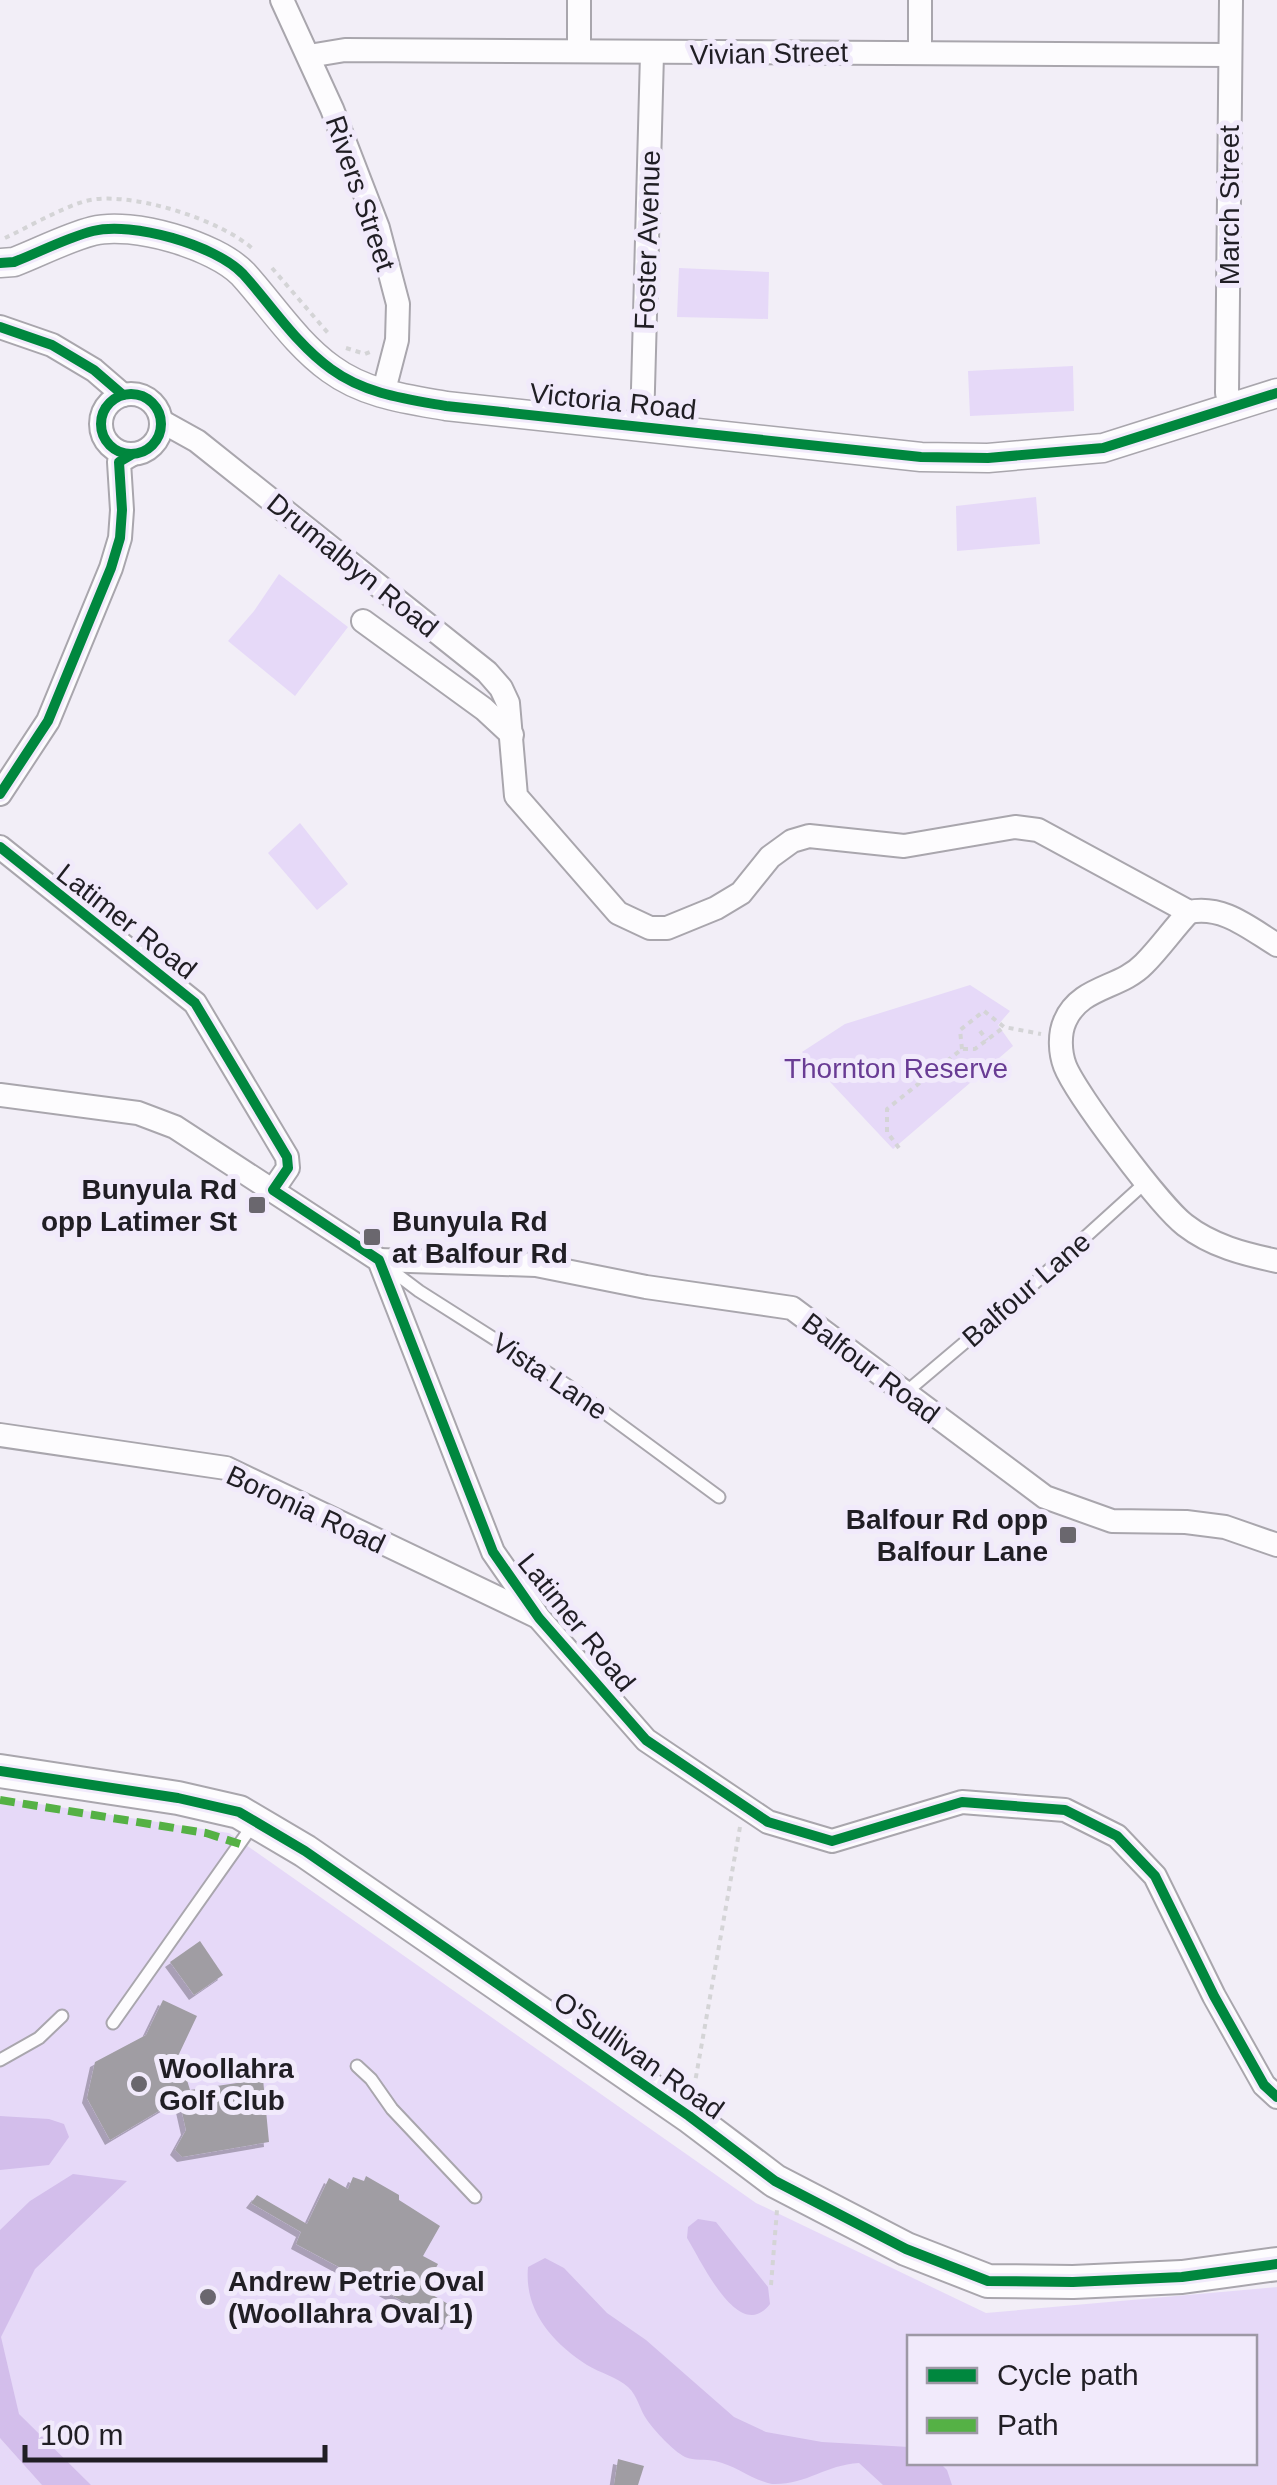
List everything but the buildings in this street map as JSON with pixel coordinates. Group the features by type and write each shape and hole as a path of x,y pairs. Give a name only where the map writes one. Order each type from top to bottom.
{"main road":[{"name":"O'Sullivan Road","path":"0,1771 178,1798 238,1812 305,1851 689,2116 779,2183 906,2249 988,2281 1182,2277 1277,2264"}],"street":[{"name":"Rivers Street","path":"282,0 309,56 378,228 398,304 398,340 383,394"},
{"path":"579,50 580,0"},
{"path":"920,0 920,51"},
{"name":"March Street","path":"1230,0 1227,393 1235,408"},
{"name":"Vivian Street","path":"309,56 344,50 1230,55"},
{"name":"Foster Avenue","path":"642,426 652,54"},
{"name":"Victoria Road","path":"0,263 14,262 94,230 166,236 214,254 240,270 300,342 332,370 383,394 446,406 922,456 988,458 1103,448 1277,393"},
{"path":"0,328 52,344 94,370 123,395 143,396 152,402 161,421 156,442 144,452 119,462 120,538 110,568 48,722 0,794"},
{"path":"123,395 104,410 100,422 102,435 119,453 131,455"},
{"name":"Drumalbyn Road","path":"161,421 197,440 487,672 508,703 516,796 618,913 650,928 666,928 691,920 741,894 770,857 792,841 810,836 904,846 1014,827 1038,830 1188,912 1205,908 1226,914 1277,945"},
{"name":"Drumalbyn Road","path":"363,621 484,709 512,735"},
{"name":"Latimer Road","path":"0,847 195,1002 288,1158 288,1168 272,1190"},
{"path":"1188,912 1144,965 1098,988 1071,1010 1061,1038 1066,1066 1146,1182 1183,1224 1242,1254 1277,1260"},
{"path":"0,1095 138,1113 175,1127 378,1260"},
{"name":"Latimer Road","path":"378,1260 492,1552 540,1618 646,1740 768,1822 832,1841 962,1802 1066,1810 1117,1836 1155,1876 1214,1996 1264,2085 1277,2097"},
{"name":"Balfour Road","path":"378,1260 536,1265 646,1287 779,1304 806,1316 1045,1498 1112,1521 1225,1527 1277,1545"},
{"name":"Boronia Road","path":"0,1435 226,1468 540,1618"}],"lane":[{"name":"Balfour Lane","path":"904,1394 1146,1182"},
{"name":"Vista Lane","path":"378,1260 418,1291 567,1385 719,1497"},
{"path":"113,2023 255,1822"},
{"path":"0,2060 40,2038 62,2016"},
{"path":"357,2066 475,2197"}],"path":[{"path":"962,1050 960,1030 984,1011 1004,1027 1061,1038"},
{"path":"899,1148 887,1132 887,1109 962,1050 976,1050 1004,1027"},
{"path":"980,1031 987,1040"},
{"path":"689,2116 744,1807"},
{"path":"771,2285 779,2183"}],"green space":[{"path":"679,268 769,272 768,319 677,317"},
{"path":"1073,366 1074,411 970,416 968,371"},
{"path":"1036,497 1040,544 957,551 956,506"},
{"path":"279,574 348,627 295,696 228,641"},
{"path":"300,823 348,884 317,910 268,853"},
{"name":"Thornton Reserve","path":"970,985 1010,1011 998,1025 1013,1046 893,1149 802,1052 845,1024"},
{"name":"Woollahra Golf Club","path":"0,1798 229,1833 756,2203 986,2313 1277,2287 1277,2485 0,2485"}],"shaded area":[{"path":"0,2116 49,2119 64,2124 69,2137 49,2165 0,2170"},
{"path":"73,2174 127,2181 35,2269 1,2337 19,2414 91,2485 42,2485 0,2438 0,2230 30,2201"},
{"path":"698,2219 716,2222 768,2287 770,2304 758,2314 746,2314 734,2307 711,2279 687,2238 688,2227"},
{"path":"545,2258 564,2268 607,2313 646,2340 734,2417 766,2432 822,2442 907,2447 907,2465 942,2465 952,2485 883,2485 859,2463 772,2484 722,2463 685,2457 650,2424 628,2387 587,2365 552,2335 531,2298 528,2267"}],"marked path":[{"path":"0,1800 206,1833 240,1844"}],"cycle path":[{"path":"0,263 14,262 93,231 129,229 150,233 194,245 230,263 318,359 344,377 386,394 446,406 921,457 988,458 1103,448 1277,393"},
{"path":"0,327 52,345 94,370 123,395"},
{"path":"131,394 152,403 161,424 152,445 131,454 110,445 101,424 110,403 131,394"},
{"path":"0,794 48,721 111,568 120,538 119,462 131,455"},
{"path":"0,847 195,1003 287,1157 288,1168 273,1190 379,1260 493,1552 539,1618 646,1740 768,1822 832,1841 962,1802 1065,1810 1117,1836 1155,1876 1214,1996 1264,2085 1277,2097"},
{"path":"0,1771 178,1798 239,1812 305,1851 689,2116 775,2181 906,2249 988,2281 1182,2277 1277,2264"}],"place":[{"name":"Bunyula Rd opp Latimer St","path":"257,1205"},
{"name":"Bunyula Rd at Balfour Rd","path":"372,1237"},
{"name":"Balfour Rd opp Balfour Lane","path":"1068,1535"},
{"name":"Woollahra Golf Club","path":"139,2084"},
{"name":"Andrew Petrie Oval (Woollahra Oval 1)","path":"208,2297"}]}
